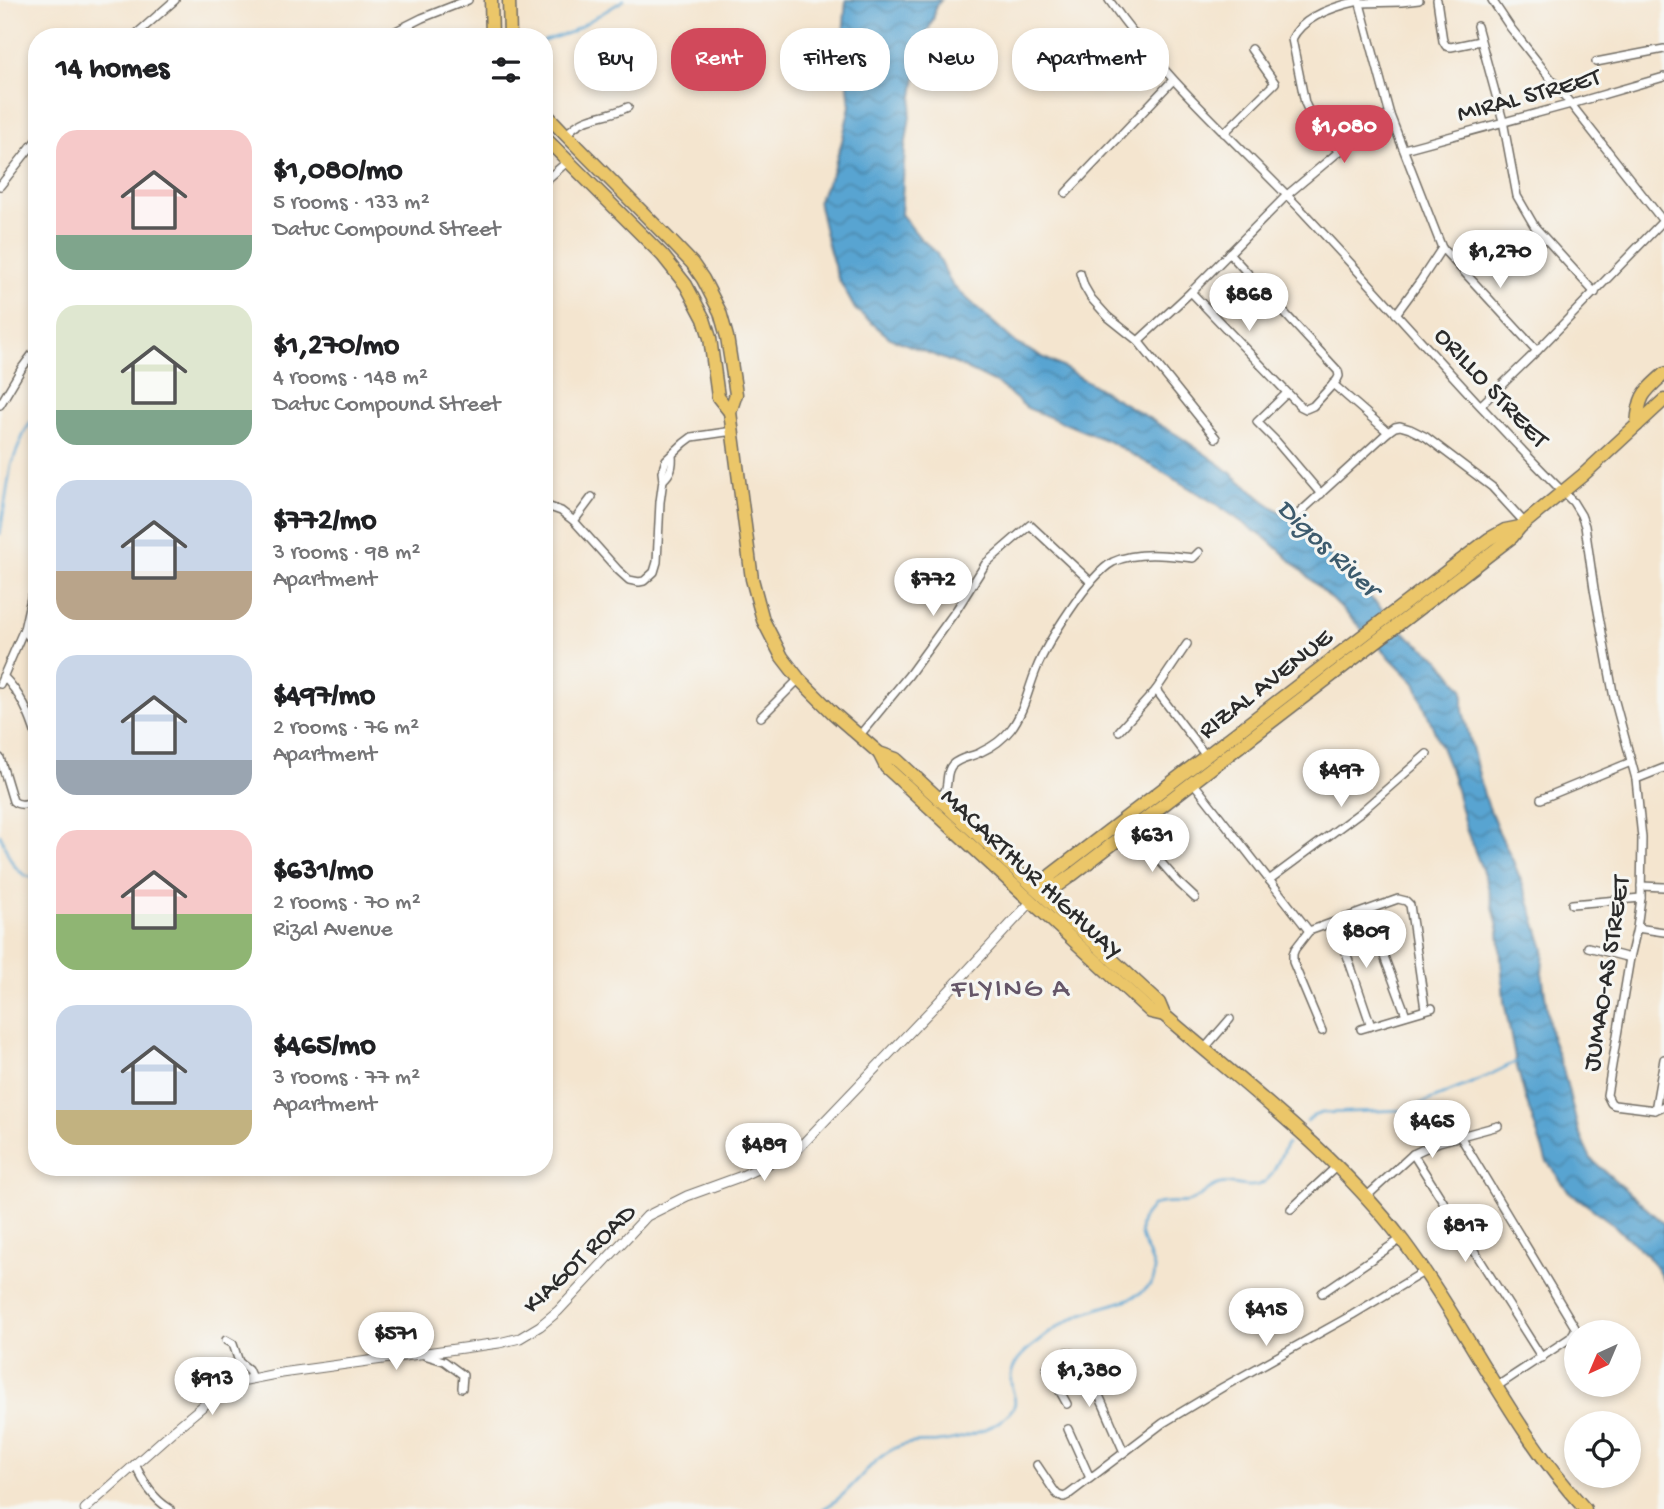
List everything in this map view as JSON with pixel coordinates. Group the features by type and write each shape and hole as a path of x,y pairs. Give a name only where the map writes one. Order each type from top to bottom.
{"main road":[{"path":"491,0 492,28"},
{"path":"509,0 510,28"},
{"name":"MACARTHUR HIGHWAY","path":"553,121 692,263 711,293 720,312 731,357 736,394 730,412"},
{"name":"MACARTHUR HIGHWAY","path":"553,146 663,256 686,285 704,318 710,338 719,397 730,412 752,579 758,603 772,639 799,679 879,753 886,767 934,802 1039,894 1159,1003 1164,1015 1337,1166 1367,1196 1424,1271 1535,1446 1586,1509"},
{"path":"1637,425 1641,397 1664,374"},
{"name":"RIZAL AVENUE","path":"1039,894 1058,885 1132,829 1189,777 1206,756 1512,537 1664,400"},
{"name":"RIZAL AVENUE","path":"1039,894 1051,875 1189,777 1362,644"}],"street":[{"path":"144,28 175,0"},
{"path":"403,28 468,0"},
{"name":"ORILLO STREET","path":"1110,0 1147,52 1287,195 1562,492"},
{"path":"1339,152 1312,118 1305,103 1292,39 1295,33 1326,11 1359,1 1419,0"},
{"path":"1437,0 1446,46 1480,41"},
{"path":"1481,405 1595,293 1663,220 1510,27 1492,0"},
{"path":"1359,1 1390,115 1441,248 1537,351"},
{"path":"1477,26 1503,121 1517,196 1535,226 1595,293"},
{"path":"1224,133 1275,83 1251,49"},
{"path":"1596,62 1664,49"},
{"name":"MIRAL STREET","path":"1404,149 1664,77"},
{"path":"1066,193 1173,80"},
{"path":"566,135 587,119 628,107"},
{"path":"1138,341 1287,195 1378,119 1390,115"},
{"path":"0,186 28,150"},
{"path":"553,174 568,162"},
{"path":"1396,314 1441,248"},
{"path":"1191,292 1302,408 1308,409 1333,384 1339,377 1338,371 1229,253"},
{"path":"1080,273 1091,298 1108,317 1138,341 1216,439"},
{"path":"0,405 28,360"},
{"path":"1333,384 1388,432"},
{"path":"1287,393 1257,422 1321,494"},
{"path":"1296,516 1388,432 1400,426 1426,437 1492,487 1523,525"},
{"path":"553,508 574,521 624,576 634,582 644,581 654,572 657,562 662,472 666,460 692,437 733,431"},
{"name":"JUMAO-AS STREET","path":"1562,492 1577,508 1586,526 1594,589 1614,698 1636,779 1642,838 1641,898 1637,928 1607,1095 1614,1105 1655,1110"},
{"path":"574,521 592,498"},
{"path":"859,736 909,675 957,609 986,563 1030,525 1091,582"},
{"path":"934,802 944,790 952,765 996,743 1010,730 1028,697 1037,668 1051,641 1068,612 1101,571 1127,558 1146,555 1193,558 1199,552"},
{"path":"28,610 24,629 2,680 13,687 28,710"},
{"path":"24,629 28,635"},
{"path":"1119,731 1156,690 1187,644"},
{"path":"761,717 799,679"},
{"path":"1156,690 1206,756"},
{"path":"1269,880 1362,811 1427,754"},
{"path":"0,758 13,801 18,804 28,803"},
{"path":"1541,799 1631,762"},
{"path":"1636,779 1664,768"},
{"path":"1189,777 1309,932"},
{"path":"1132,829 1195,898"},
{"path":"1641,886 1664,887"},
{"name":"KIAGOT ROAD","path":"85,1509 221,1391 233,1384 252,1378 499,1343 520,1338 540,1326 558,1311 647,1216 687,1196 742,1176 797,1150 1039,894"},
{"path":"1572,904 1641,898"},
{"path":"1322,1031 1293,960 1295,949 1309,932 1403,899 1409,903 1429,1008 1361,1029"},
{"path":"1367,911 1406,1015"},
{"path":"1336,923 1371,1026"},
{"path":"1637,928 1664,932"},
{"path":"1588,947 1630,958"},
{"path":"1204,1049 1230,1019"},
{"path":"1655,1110 1664,1059"},
{"path":"1655,1110 1664,1105"},
{"path":"1367,1196 1413,1154 1439,1142 1498,1126"},
{"path":"1460,1136 1576,1327 1570,1338 1496,1387"},
{"path":"1413,1154 1542,1358"},
{"path":"1291,1209 1337,1166"},
{"path":"1322,1293 1401,1239"},
{"path":"1037,1465 1055,1492 1061,1496 1068,1495 1180,1412 1424,1271"},
{"path":"226,1340 233,1345 239,1362 248,1369 252,1378"},
{"path":"1067,1404 1047,1368 1050,1362 1067,1352 1074,1353 1080,1362 1124,1452"},
{"path":"420,1353 444,1361 463,1375 462,1388"},
{"path":"1068,1429 1090,1478"},
{"path":"135,1464 147,1489 159,1503 170,1509"}],"water":[{"path":"846,0 941,0 929,28 904,28 904,91 914,91 905,148 901,214 920,238 936,252 952,285 1017,344 1066,369 1179,436 1290,519 1408,636 1439,659 1463,689 1463,711 1484,795 1528,898 1544,949 1542,973 1551,1036 1563,1069 1579,1133 1591,1159 1664,1224 1664,1280 1647,1255 1609,1221 1568,1191 1546,1160 1516,1063 1504,1001 1499,931 1487,882 1466,829 1452,774 1415,683 1272,543 1216,504 1108,441 1027,408 998,384 959,365 890,338 855,309 837,276 818,201 832,173 842,141 850,106 848,91 890,91 890,28 844,28"}],"waterway":[{"path":"553,38 571,32 624,0"},
{"path":"0,534 11,465 28,426"},
{"path":"0,834 12,863 28,877"},
{"path":"1307,1121 1322,1113 1405,1110 1518,1061"},
{"path":"823,1509 844,1494 889,1451 909,1443 964,1437 1000,1421 1015,1404 1011,1376 1015,1364 1023,1354 1065,1323 1135,1296 1153,1280 1155,1271 1141,1234 1141,1225 1151,1207 1164,1203 1188,1202 1220,1184 1259,1185 1270,1176 1287,1144"}],"district":[{"name":"FLYING A","path":"1011,986"}],"water label":[{"name":"Digos River","path":"1330,546"}]}
